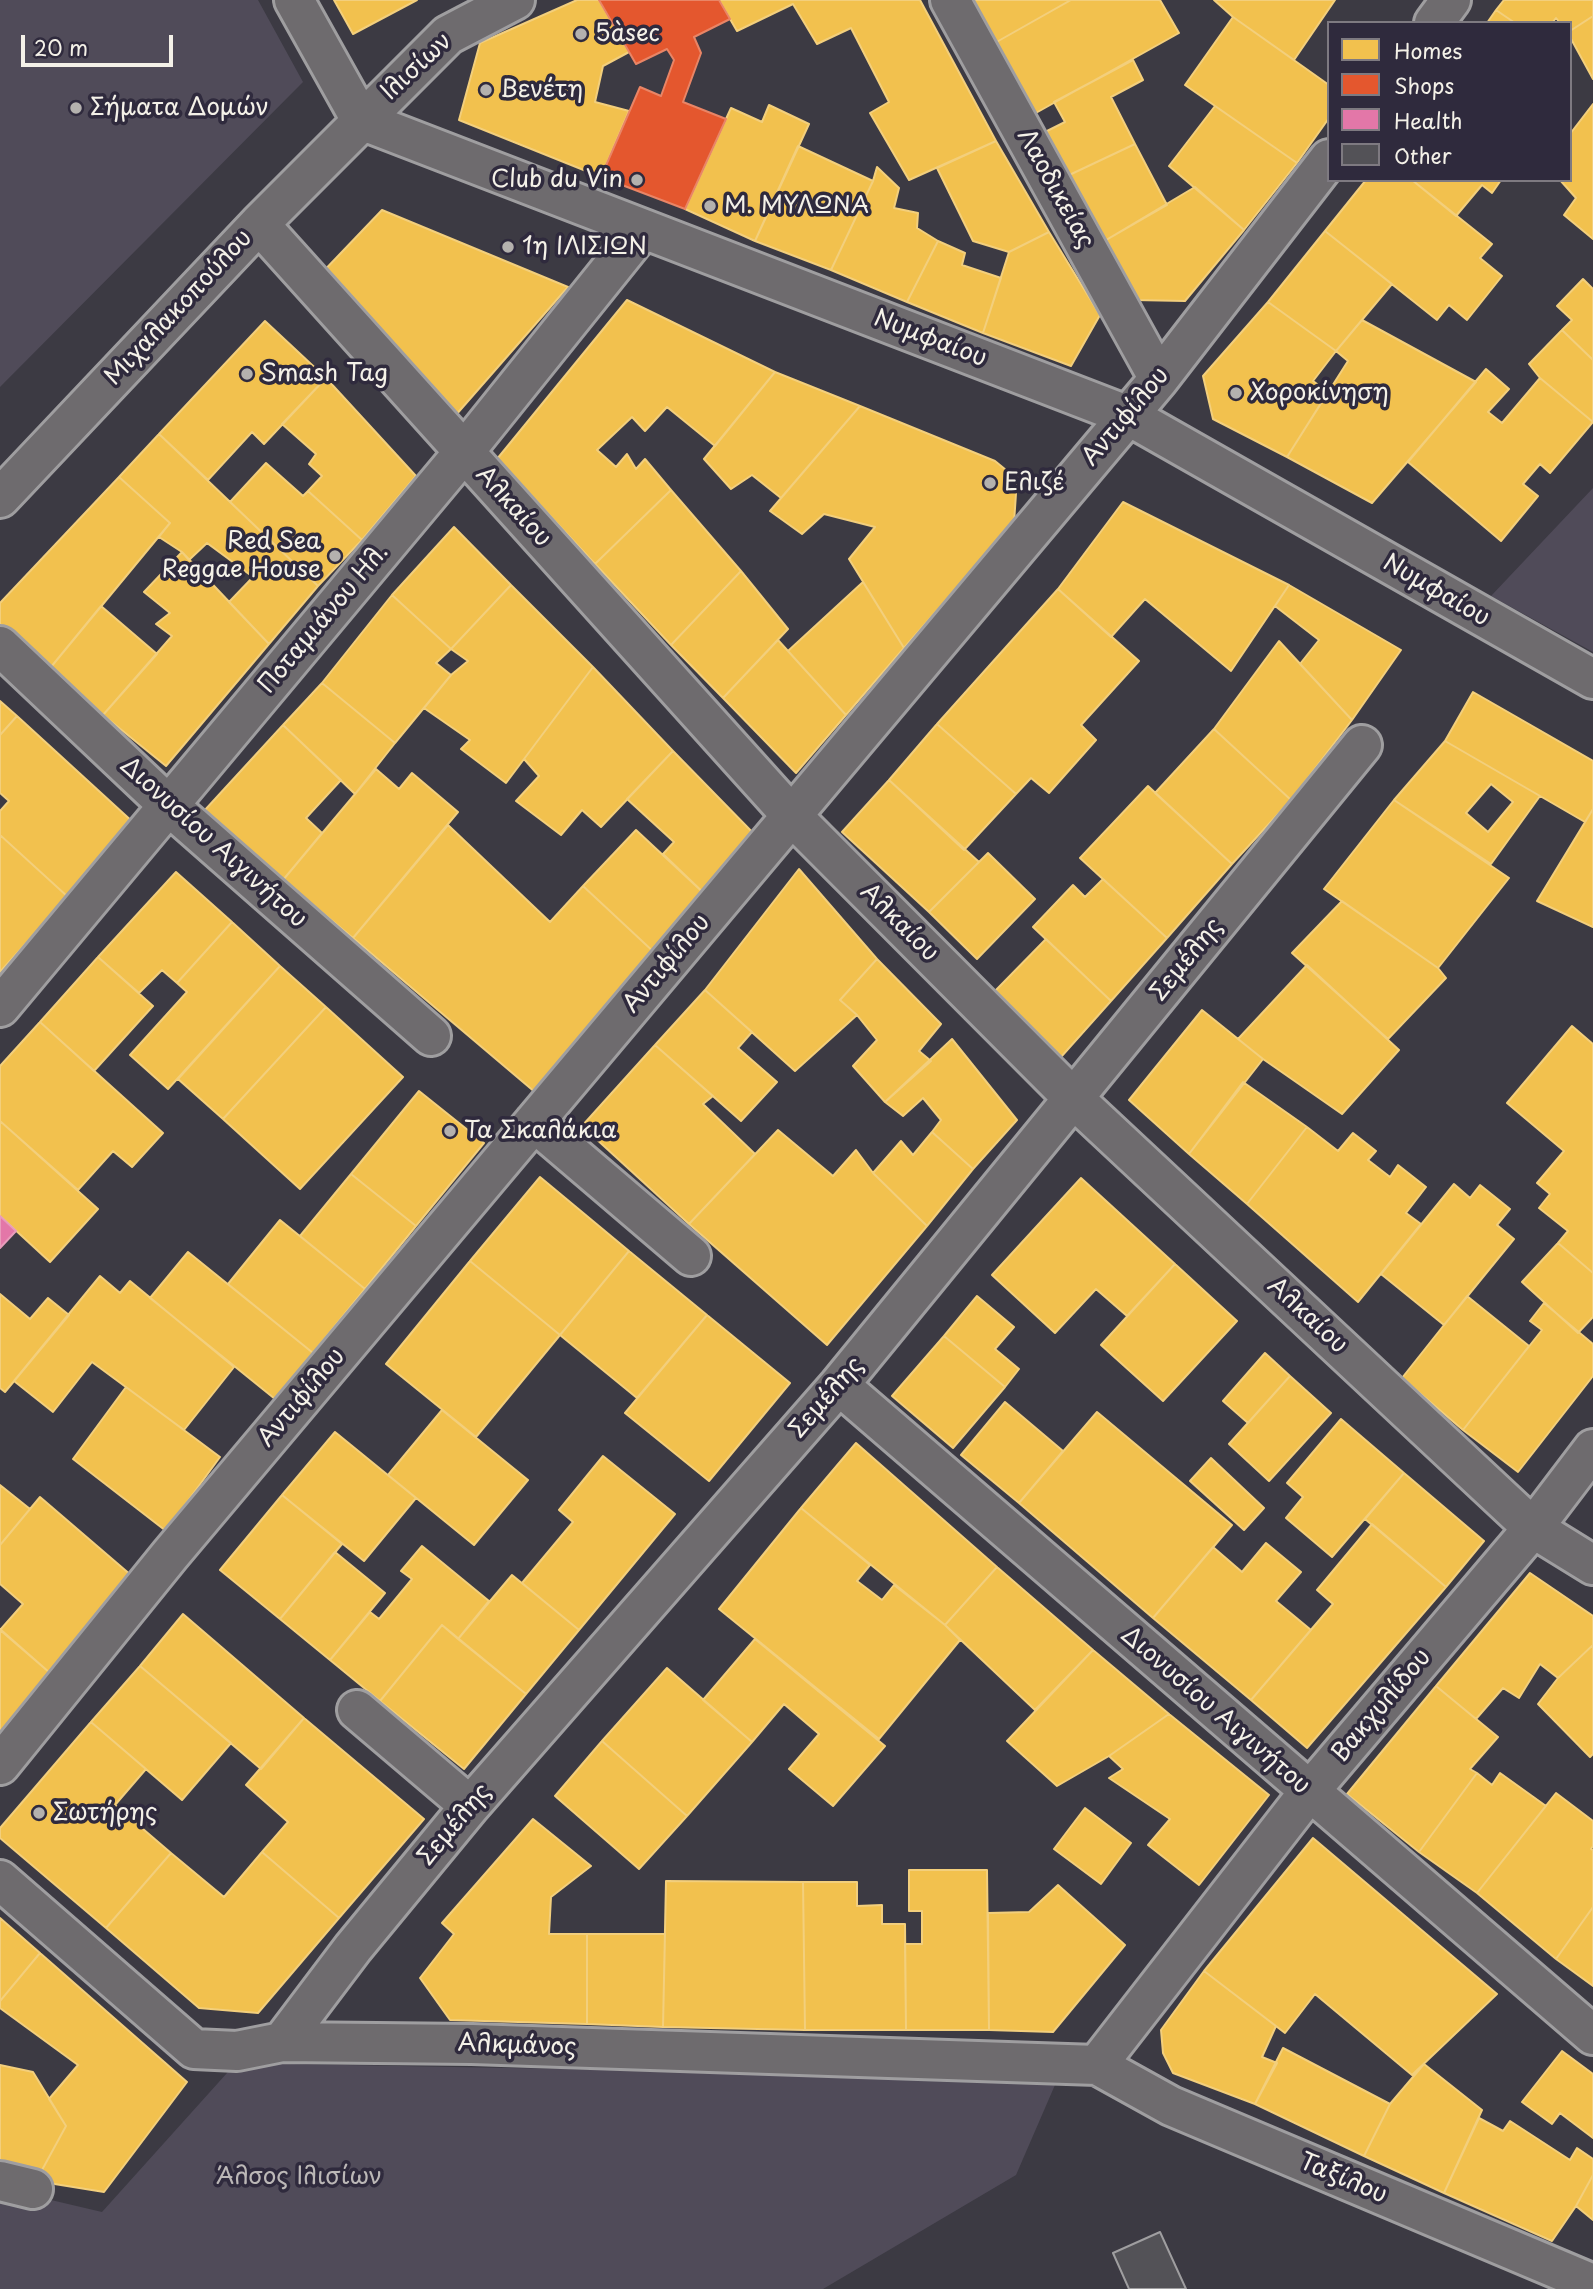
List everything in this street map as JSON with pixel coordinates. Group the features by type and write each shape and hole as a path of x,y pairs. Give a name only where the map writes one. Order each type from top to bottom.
{"street":[{"path":"294,0 361,120"},
{"name":"Ιλισίων","path":"361,120 447,35 515,0"},
{"name":"Λαοδικείας","path":"950,0 1159,379"},
{"path":"1435,21 1451,0"},
{"name":"Μιχαλακοπούλου","path":"0,498 361,120"},
{"name":"Νυμφαίου","path":"361,120 1129,416 1593,680"},
{"name":"Αντιφίλου","path":"0,1765 170,1555 1129,416 1327,162"},
{"name":"Αλκαίου","path":"259,224 792,816 1073,1098 1533,1528 1593,1566"},
{"name":"Ποταμιάνου Ηλ.","path":"0,1007 464,452 643,229"},
{"name":"Διονυσίου Αιγινήτου","path":"0,646 168,806 431,1036"},
{"name":"Σεμέλης","path":"282,2042 353,1948 470,1806 839,1385 1363,745"},
{"path":"534,1122 691,1256"},
{"name":"Διονυσίου Αιγινήτου","path":"839,1385 1593,2035"},
{"name":"Βακχυλίδου","path":"1097,2065 1309,1792 1533,1528 1593,1449"},
{"path":"357,1710 470,1806"},
{"name":"Αλκμάνος","path":"0,1880 194,2049 237,2051 282,2042 472,2044 1097,2065"},
{"name":"Ταξίλου","path":"1097,2065 1171,2106 1570,2281"}],"green space":[{"path":"0,0 258,0 303,82 0,387"},
{"path":"1593,488 1593,652 1491,596"},
{"name":"Άλσος Ιλισίων","path":"236,2063 1058,2078 1016,2175 823,2289 0,2289 0,2188 102,2212"}],"building: Homes":[{"path":"334,0 417,0 353,34"},
{"path":"577,0 599,0 629,52 603,66 595,102 629,111 601,177 459,120 480,43"},
{"path":"719,0 920,0 996,141 909,180 870,113 889,102 851,28 817,44 793,4 737,31"},
{"path":"969,0 1071,0 993,44"},
{"path":"1071,0 1160,0 1179,33 1034,114 993,44"},
{"path":"1214,0 1335,0 1294,60 1233,17"},
{"path":"1504,0 1593,0 1593,16 1572,30 1572,21 1558,21 1556,18 1554,21 1512,21 1496,10"},
{"path":"1496,10 1512,21 1488,21"},
{"path":"1593,16 1593,79 1572,41 1572,30"},
{"path":"1233,17 1327,84 1327,121 1297,163 1185,85"},
{"path":"1133,60 1143,80 1111,97 1135,144 1065,177 1039,135 1065,122 1054,102"},
{"path":"1593,104 1593,239 1564,215 1576,198 1562,182 1572,182 1572,131"},
{"path":"769,105 809,124 755,241 685,209 731,108 762,122"},
{"path":"1215,106 1297,163 1244,230 1169,166"},
{"path":"996,141 1049,232 1009,252 973,241 937,168"},
{"path":"1135,144 1167,205 1101,243 1065,177"},
{"path":"798,146 873,181 831,270 755,241"},
{"path":"877,167 899,188 894,208 918,213 917,228 938,241 907,302 831,270"},
{"path":"1364,182 1414,182 1492,244 1480,258 1502,276 1467,320 1449,305 1437,320 1325,231"},
{"path":"1414,182 1500,182 1492,193 1482,185 1456,216"},
{"path":"1195,187 1244,230 1185,301 1135,300 1101,243"},
{"path":"382,210 568,287 455,416 317,278"},
{"path":"1325,231 1392,284 1336,351 1268,302"},
{"path":"1049,232 1100,315 1071,366 983,333 1009,252"},
{"path":"938,241 965,253 962,265 1001,278 983,333 907,302"},
{"path":"1583,279 1593,289 1593,360 1562,330 1572,320 1557,306"},
{"path":"627,300 775,372 715,446 667,407 645,431 632,417 597,450 616,467 627,454 636,469 645,459 671,490 595,564 497,459"},
{"path":"1268,302 1336,351 1313,381 1328,392 1287,457 1213,419 1203,376"},
{"path":"1362,320 1476,382 1372,503 1287,457 1348,361 1336,351"},
{"path":"265,321 326,378 264,444 252,432 208,480 159,434"},
{"path":"1562,330 1593,360 1593,422 1540,378 1529,364"},
{"path":"1486,369 1509,389 1488,412 1502,423 1540,378 1593,422 1550,473 1540,464 1523,484 1538,496 1501,541 1408,462"},
{"path":"775,372 860,406 781,498 752,475 731,489 704,459"},
{"path":"326,378 416,476 362,540 308,491 322,476 309,464 316,454 282,424"},
{"path":"860,406 995,461 1017,479 1014,523 904,648 849,559 875,527 824,514 802,534 770,511"},
{"path":"159,434 318,586 269,644 229,602 253,577 207,543 189,560 159,537 170,523 119,477"},
{"path":"266,463 303,496 308,491 362,540 318,586 230,502"},
{"path":"119,477 170,523 51,667 0,624 0,603"},
{"path":"671,490 741,571 671,645 595,564"},
{"path":"1123,502 1289,585 1231,671 1145,599 1111,637 1058,589"},
{"path":"454,527 511,585 451,649 392,595"},
{"path":"182,552 269,644 166,766 103,715 172,636 156,624 170,613 144,592"},
{"path":"741,571 788,629 723,698 671,645"},
{"path":"863,582 904,648 846,715 788,651"},
{"path":"511,585 593,667 506,783 461,749 470,740 424,708 451,675 468,661 451,649"},
{"path":"1289,585 1401,650 1352,720 1300,664 1319,640 1275,606"},
{"path":"1058,589 1139,661 1081,725 1096,740 1049,793 1031,778 1016,794 937,724"},
{"path":"392,595 451,649 436,663 451,675 395,743 322,683"},
{"path":"101,606 157,654 103,715 51,667"},
{"path":"778,640 846,715 796,773 723,698"},
{"path":"1279,641 1352,720 1291,800 1214,729"},
{"path":"593,667 673,751 601,827 582,810 561,835 516,801 539,776 524,759"},
{"path":"322,683 395,743 355,794 283,725"},
{"path":"1473,692 1593,761 1593,809 1585,822 1445,741"},
{"path":"0,701 17,716 0,735"},
{"path":"17,716 135,824 68,897 0,835 0,811 9,801 0,793 0,735"},
{"path":"937,724 1016,794 964,850 889,780"},
{"path":"283,725 341,780 306,818 322,833 283,880 204,811"},
{"path":"1214,729 1291,800 1232,864 1155,793"},
{"path":"1445,741 1540,796 1491,864 1394,800","holes":["1491,784 1513,802 1488,832 1466,813"]},
{"path":"673,751 759,839 710,899 663,854 674,842 627,799"},
{"path":"376,769 399,789 412,773 458,812 353,938 283,880"},
{"path":"889,780 979,862 929,912 842,832"},
{"path":"1148,786 1232,864 1167,938 1080,858"},
{"path":"1394,800 1509,878 1438,968 1324,889"},
{"path":"1593,809 1593,927 1537,901"},
{"path":"448,825 550,922 583,886 657,955 536,1093 353,938"},
{"path":"636,830 710,899 657,955 583,886"},
{"path":"0,835 68,897 0,972"},
{"path":"988,853 1035,899 977,959 929,912"},
{"path":"799,869 877,959 840,1000 857,1015 795,1071 705,990"},
{"path":"176,872 232,922 177,983 162,970 139,993 98,957"},
{"path":"1103,879 1167,938 1111,1001 1033,927 1073,885 1085,897"},
{"path":"1342,901 1438,968 1446,978 1388,1039 1292,953"},
{"path":"232,922 280,966 168,1089 130,1055 187,992 177,983"},
{"path":"1046,939 1111,1001 1061,1057 995,991"},
{"path":"98,957 153,1006 94,1071 40,1022"},
{"path":"877,959 941,1024 919,1051 931,1061 885,1102 853,1066 877,1040 857,1015 840,1000"},
{"path":"1307,965 1399,1050 1342,1114 1238,1039"},
{"path":"280,966 326,1007 223,1119 178,1079"},
{"path":"705,990 752,1032 738,1048 777,1082 741,1121 655,1045"},
{"path":"326,1007 403,1077 300,1189 223,1119"},
{"path":"1202,1010 1263,1059 1189,1154 1129,1100"},
{"path":"40,1022 163,1133 132,1167 113,1151 78,1190 0,1121 0,1066"},
{"path":"1572,1026 1593,1044 1593,1273 1558,1243 1568,1231 1539,1208 1550,1194 1537,1183 1564,1151 1507,1103"},
{"path":"952,1039 1017,1120 973,1169 932,1132 941,1120 923,1098 903,1116 885,1102"},
{"path":"655,1045 713,1096 703,1104 755,1154 689,1224 582,1126"},
{"path":"1243,1082 1307,1127 1247,1204 1189,1154"},
{"path":"419,1091 484,1143 416,1226 351,1174"},
{"path":"0,1121 98,1209 50,1262 0,1216"},
{"path":"1307,1127 1338,1151 1353,1133 1376,1151 1368,1160 1390,1177 1398,1165 1426,1187 1406,1213 1421,1224 1358,1302 1247,1204"},
{"path":"778,1130 833,1176 856,1150 873,1173 927,1226 827,1345 689,1224"},
{"path":"932,1132 973,1169 927,1226 873,1173 901,1141 913,1155"},
{"path":"351,1174 416,1226 365,1289 300,1236"},
{"path":"540,1177 629,1251 560,1335 470,1261"},
{"path":"1081,1178 1175,1264 1127,1316 1096,1289 1055,1333 992,1275"},
{"path":"1454,1184 1470,1198 1480,1185 1510,1209 1497,1225 1514,1239 1444,1325 1381,1274"},
{"path":"280,1220 365,1289 313,1353 228,1284"},
{"path":"1558,1243 1593,1273 1593,1317 1578,1333 1522,1282"},
{"path":"629,1251 707,1315 637,1398 560,1335"},
{"path":"188,1252 313,1353 275,1399 150,1298"},
{"path":"470,1261 560,1335 476,1437 386,1364"},
{"path":"1175,1264 1237,1321 1163,1401 1101,1345"},
{"path":"100,1276 120,1293 130,1281 234,1367 184,1430 92,1362 53,1412 14,1381"},
{"path":"0,1294 30,1319 48,1298 69,1315 5,1392 0,1388"},
{"path":"977,1296 1014,1327 995,1349 1019,1369 1005,1387 944,1336"},
{"path":"1467,1296 1529,1346 1463,1430 1402,1378"},
{"path":"1544,1303 1593,1344 1593,1376 1518,1472 1463,1430 1542,1330 1530,1321"},
{"path":"707,1315 790,1383 709,1481 625,1413"},
{"path":"944,1336 1005,1387 953,1448 892,1396"},
{"path":"1265,1353 1290,1376 1248,1423 1223,1401"},
{"path":"1290,1376 1331,1413 1269,1481 1229,1444"},
{"path":"126,1387 220,1457 166,1531 73,1459"},
{"path":"1005,1402 1063,1451 1019,1503 961,1455"},
{"path":"442,1410 528,1480 474,1545 388,1475"},
{"path":"1097,1412 1232,1525 1153,1618 1019,1503"},
{"path":"1341,1419 1404,1473 1332,1557 1286,1518 1303,1497 1287,1483"},
{"path":"335,1432 416,1498 364,1561 282,1495"},
{"path":"856,1443 997,1567 945,1625 801,1508"},
{"path":"603,1456 675,1514 579,1630 522,1583 573,1522 559,1510"},
{"path":"1211,1458 1264,1508 1244,1530 1190,1481"},
{"path":"1404,1473 1484,1541 1446,1587 1365,1519"},
{"path":"0,1485 30,1509 0,1545"},
{"path":"282,1495 342,1544 280,1619 220,1570"},
{"path":"40,1497 132,1576 50,1673 0,1630 23,1604 0,1584 0,1545"},
{"path":"801,1508 870,1565 857,1581 882,1600 894,1585 960,1640 879,1739 719,1609"},
{"path":"1372,1524 1446,1587 1307,1748 1251,1700 1333,1604 1317,1590"},
{"path":"1266,1543 1301,1572 1276,1601 1311,1630 1251,1700 1153,1618 1213,1547 1242,1572"},
{"path":"422,1546 489,1601 458,1639 442,1625 380,1701 330,1660 370,1612 379,1619 412,1579 401,1571"},
{"path":"335,1552 385,1593 330,1660 280,1619"},
{"path":"997,1567 1093,1650 1035,1710 945,1625"},
{"path":"1530,1573 1593,1616 1593,1645 1558,1678 1540,1664 1519,1698 1503,1688 1476,1719 1436,1686"},
{"path":"512,1575 579,1630 526,1694 458,1639"},
{"path":"183,1614 304,1718 261,1769 140,1666"},
{"path":"442,1625 526,1694 464,1769 380,1701"},
{"path":"0,1629 50,1673 0,1734"},
{"path":"755,1639 885,1746 833,1806 789,1769 819,1734 784,1704 752,1742 703,1700"},
{"path":"1593,1645 1593,1754 1590,1757 1538,1704 1558,1678"},
{"path":"1093,1650 1169,1714 1109,1756 1057,1786 1007,1741"},
{"path":"140,1666 231,1743 182,1800 91,1722"},
{"path":"667,1668 752,1742 687,1816 602,1741"},
{"path":"1436,1686 1498,1737 1470,1769 1477,1773 1419,1852 1347,1794"},
{"path":"1169,1714 1269,1795 1199,1885 1148,1845 1170,1819 1109,1778 1123,1769 1109,1756"},
{"path":"304,1718 424,1819 339,1918 262,1852 288,1822 246,1785"},
{"path":"91,1722 146,1769 115,1805 171,1853 106,1928 0,1838 0,1828"},
{"path":"602,1741 687,1816 639,1869 555,1796"},
{"path":"1477,1773 1492,1785 1500,1773 1546,1806 1477,1893 1419,1852"},
{"path":"1556,1793 1593,1821 1593,1907 1556,1959 1477,1893"},
{"path":"1085,1808 1131,1843 1101,1884 1054,1849"},
{"path":"533,1819 591,1866 551,1897 549,1934 587,1934 587,2024 450,2020 420,1978 454,1934 442,1923"},
{"path":"1313,1838 1497,1994 1412,2075 1315,1994 1285,2033 1204,1971"},
{"path":"262,1852 339,1918 258,2013 199,2008 106,1928 171,1853 224,1897"},
{"path":"909,1870 987,1870 989,2030 906,2030 905,1944 922,1944 922,1911 909,1911"},
{"path":"666,1881 803,1882 805,2030 663,2027"},
{"path":"803,1882 857,1882 857,1906 882,1905 882,1924 905,1924 906,2030 805,2030"},
{"path":"1058,1885 1125,1945 1053,2032 989,2030 988,1913 1029,1912"},
{"path":"1593,1907 1593,1986 1556,1959"},
{"path":"0,1918 40,1953 0,2001"},
{"path":"587,1934 665,1934 663,2027 587,2024"},
{"path":"40,1953 187,2082 104,2192 36,2181 66,2126 49,2099 78,2065 0,2008 0,2001"},
{"path":"1204,1971 1276,2026 1262,2057 1277,2063 1255,2104 1173,2073 1163,2053 1161,2030"},
{"path":"1283,2048 1390,2104 1364,2156 1255,2104"},
{"path":"1562,2051 1593,2074 1593,2138 1560,2113 1552,2124 1522,2102"},
{"path":"1424,2064 1482,2110 1444,2193 1364,2156 1390,2104"},
{"path":"0,2065 33,2072 66,2126 36,2181 0,2173"},
{"path":"1479,2118 1503,2131 1510,2121 1570,2160 1577,2148 1593,2159 1593,2175 1552,2241 1444,2193"},
{"path":"1593,2175 1593,2220 1576,2206"}],"building: Shops":[{"path":"599,0 719,0 730,19 694,37 701,53 683,102 726,119 685,209 601,177 640,87 661,96 674,60 667,49 636,64"}],"building: Health":[{"path":"0,1216 16,1231 0,1248"}],"building: Other":[{"path":"1160,2232 1186,2289 1129,2289 1113,2253"}],"place":[{"name":"5àsec","path":"581,34"},
{"name":"Βενέτη","path":"486,90"},
{"name":"Σήματα Δομών","path":"76,108"},
{"name":"Club du Vin","path":"637,180"},
{"name":"Μ. ΜΥΛΩΝΑ","path":"710,206"},
{"name":"1η ΙΛΙΣΙΩΝ","path":"508,247"},
{"name":"Smash Tag","path":"247,374"},
{"name":"Χοροκίνηση","path":"1236,393"},
{"name":"Ελιζέ","path":"990,483"},
{"name":"Red Sea Reggae House","path":"335,556"},
{"name":"Τα Σκαλάκια","path":"450,1131"},
{"name":"Σωτήρης","path":"39,1813"}]}
